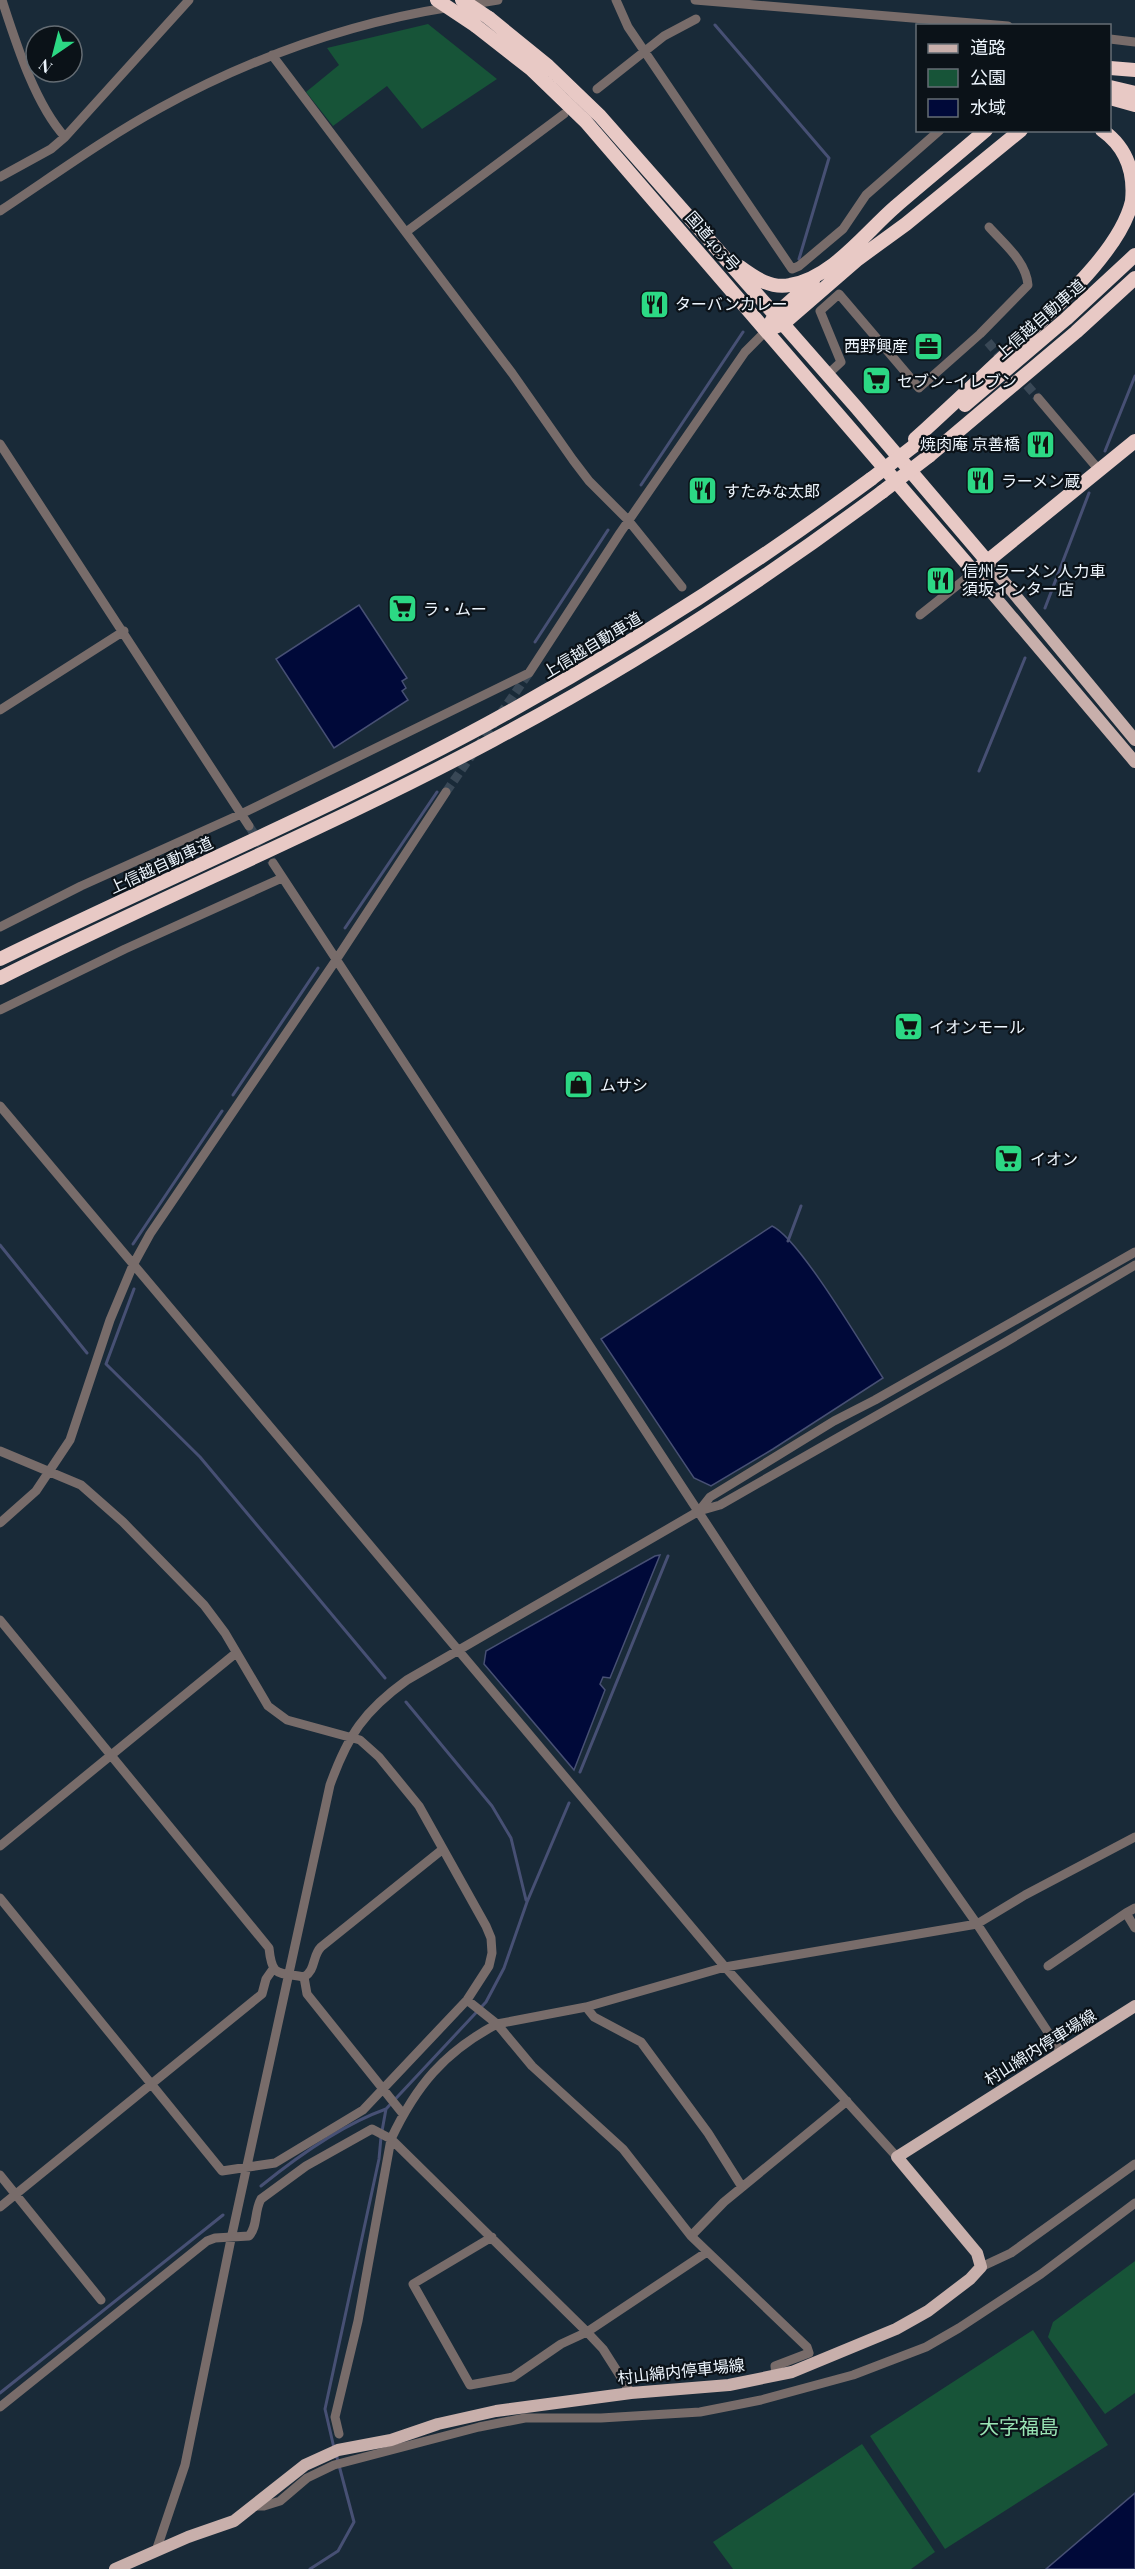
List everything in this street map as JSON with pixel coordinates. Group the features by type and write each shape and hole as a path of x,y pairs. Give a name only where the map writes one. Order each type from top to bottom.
{"highway":[{"name":"国道403号","path":"437,0 476,26 531,69 586,122 974,572"},
{"name":"国道403号","path":"462,0 489,18 548,66 600,116 987,561"},
{"path":"1111,68 1135,70"},
{"path":"1111,87 1135,93"},
{"path":"1111,98 1135,105"},
{"path":"779,320 831,266 893,209 984,132"},
{"path":"979,162 1008,132"},
{"path":"767,330 906,224 1018,132"},
{"path":"917,440 1095,265 1119,231 1132,201 1132,171 1128,158 1120,146 1104,132"},
{"path":"711,242 753,276 772,285 782,286 804,282 831,266"},
{"name":"上信越自動車道","path":"0,959 298,819 495,719 592,664 705,595 871,479 1066,319 1135,255"},
{"name":"上信越自動車道","path":"0,978 332,822 514,729 715,609 772,572 929,456 1076,332 1135,278"},
{"path":"1076,332 1135,284"},
{"path":"974,572 1135,441"}],"main road":[{"path":"987,561 1135,740"},
{"path":"974,572 1135,762"},
{"name":"村山綿内停車場線","path":"897,2157 1135,2006"},
{"path":"897,2157 977,2253 981,2267"},
{"name":"村山綿内停車場線","path":"115,2569 234,2521 255,2506 278,2484 305,2465 338,2450 391,2440 438,2424 496,2411 632,2393 729,2385 776,2375 818,2362 896,2328 939,2304 981,2267"}],"street":[{"path":"2,0 32,82 59,130 66,137"},
{"path":"0,177 66,137 189,0"},
{"path":"0,211 159,108 272,55 374,22 498,0"},
{"path":"616,0 628,27 792,269 799,266 843,229 866,195 938,132"},
{"path":"695,0 995,24"},
{"path":"597,89 664,36 696,19"},
{"path":"1111,39 1135,42"},
{"path":"272,55 512,373 589,481 628,520 682,587"},
{"path":"406,232 564,114"},
{"path":"827,375 841,363 820,311 838,294 919,388 980,334 1028,285 1027,274 1018,258 989,227"},
{"path":"0,927 81,886 241,814 529,673 628,520 745,352 767,330"},
{"path":"980,334 988,342"},
{"path":"1038,398 1099,470"},
{"path":"0,444 249,826"},
{"path":"920,615 974,572"},
{"path":"0,710 124,631"},
{"path":"0,1523 36,1491 70,1440 110,1320 133,1264 150,1234 336,960 446,792"},
{"path":"273,864 897,1810 977,1924 1060,2052"},
{"path":"0,1010 282,878"},
{"path":"0,1106 725,1967 897,2157"},
{"path":"699,1511 710,1497 834,1421 866,1406 1135,1252"},
{"path":"156,2551 185,2465 231,2239 330,1785 350,1737 362,1720 386,1695 458,1652 699,1511 720,1505 853,1431 1135,1265"},
{"path":"0,1450 81,1485 154,1552 204,1605 236,1653 263,1700 281,1717 360,1740 379,1757 410,1793 443,1849 491,1938 492,1953 489,1966 470,2002 384,2093 363,2110 275,2163 222,2171 0,1898"},
{"path":"0,1620 110,1757 269,1948 273,1969 266,1978 262,1994 0,2207"},
{"path":"0,1846 236,1653"},
{"path":"339,2433 335,2417 358,2321 389,2138 400,2112 418,2090 452,2053 471,2038 497,2024 586,2007 725,1967 977,1924 1025,1895 1135,1837"},
{"path":"304,1977 311,1970 315,1953 321,1947 443,1849"},
{"path":"1048,1966 1135,1908"},
{"path":"1126,1913 1135,1928"},
{"path":"273,1969 304,1977"},
{"path":"304,1977 307,1994 400,2112"},
{"path":"470,2002 497,2024 532,2066 623,2149 691,2236 807,2347 809,2353 775,2366 776,2375"},
{"path":"586,2007 594,2017 641,2042 708,2133 742,2187"},
{"path":"691,2236 742,2187 847,2102"},
{"path":"0,2407 207,2241 215,2238 245,2237 253,2231 258,2204 269,2193 333,2149 372,2129 389,2138 587,2332 603,2349 632,2393"},
{"path":"981,2267 1011,2253 1135,2164"},
{"path":"0,2175 101,2300"},
{"path":"255,2506 280,2501 308,2478 334,2465 479,2427 525,2418 601,2418 700,2412 761,2400 853,2375 926,2347 959,2328 1041,2274 1135,2203"},
{"path":"492,2237 414,2284 470,2385 513,2377 561,2344 587,2332 707,2252"}],"green space":[{"path":"428,24 497,79 422,129 387,86 333,126 306,92 339,65 327,48"},
{"path":"1135,2261 1135,2393 1105,2414 1048,2337 1053,2322"},
{"path":"1033,2330 1108,2445 945,2549 870,2436"},
{"path":"862,2444 935,2552 911,2569 733,2569 713,2542"}],"water":[{"path":"359,605 407,678 402,681 406,688 402,691 408,700 334,748 276,659"},
{"path":"772,1226 798,1250 814,1271 883,1378 711,1486 694,1478 601,1339"},
{"path":"660,1555 610,1678 603,1677 600,1684 605,1690 574,1770 484,1664 486,1651"},
{"path":"1135,2493 1135,2569 1046,2569"}],"waterway":[{"path":"715,25 829,158 799,259"},
{"path":"641,485 743,332"},
{"path":"1105,451 1135,376"},
{"path":"1045,608 1089,493"},
{"path":"535,642 608,530"},
{"path":"979,771 1025,658"},
{"path":"345,928 437,792"},
{"path":"233,1095 318,968"},
{"path":"133,1244 222,1111"},
{"path":"788,1241 801,1206"},
{"path":"0,1245 87,1353"},
{"path":"134,1289 106,1364 200,1457 385,1678"},
{"path":"580,1772 668,1556"},
{"path":"406,1702 492,1806 511,1838 526,1900"},
{"path":"261,2186 320,2142 386,2109 486,2002 504,1968 527,1902 569,1803"},
{"path":"382,2131 386,2109"},
{"path":"334,2448 325,2409 379,2159 381,2137"},
{"path":"0,2393 223,2215"},
{"path":"310,2569 338,2551 354,2522 336,2454"}],"tunnel":[{"path":"988,342 1004,361"},
{"path":"1018,375 1038,398"},
{"path":"446,792 529,673"},
{"path":"249,826 273,863"}],"place":[{"name":"ターバンカレー","path":"654,304"},
{"name":"西野興産","path":"929,346"},
{"name":"セブン-イレブン","path":"876,381"},
{"name":"焼肉庵 京善橋","path":"1041,444"},
{"name":"ラーメン蔵","path":"980,481"},
{"name":"すたみな太郎","path":"703,491"},
{"name":"信州ラーメン人力車 須坂インター店","path":"941,580"},
{"name":"ラ・ムー","path":"402,609"},
{"name":"イオンモール","path":"908,1027"},
{"name":"ムサシ","path":"579,1085"},
{"name":"イオン","path":"1009,1159"}],"district":[{"name":"大字福島","path":"1019,2427"}]}
